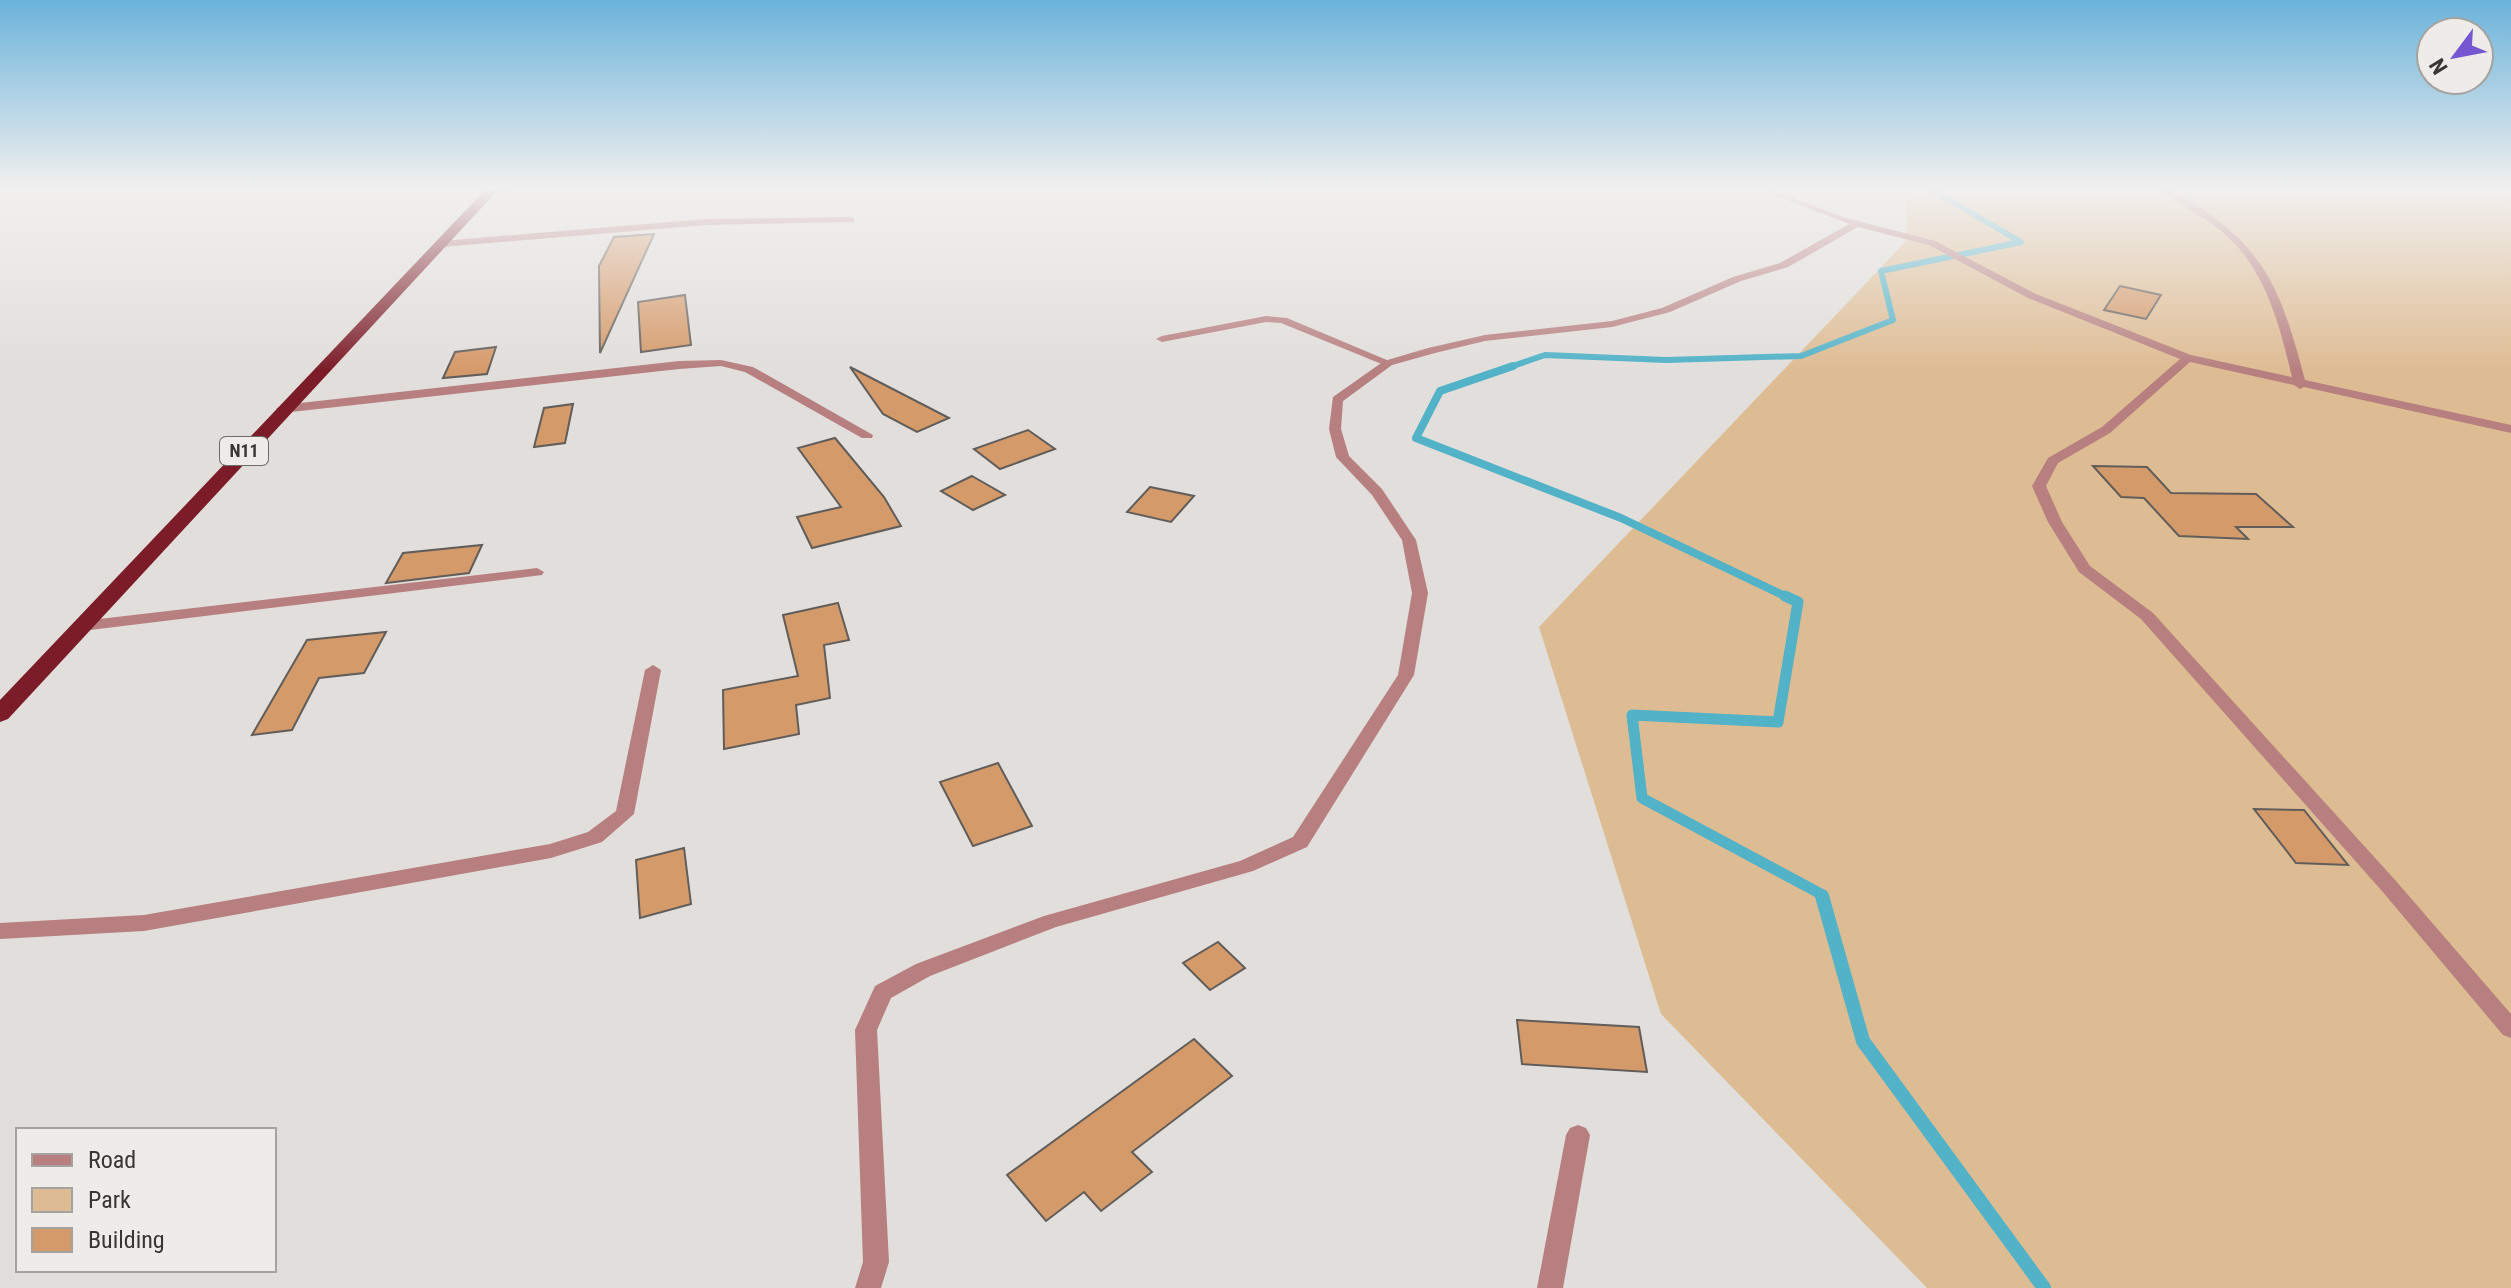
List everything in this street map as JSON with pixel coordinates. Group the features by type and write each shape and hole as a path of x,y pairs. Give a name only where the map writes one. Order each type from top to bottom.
{"highway":[{"name":"N11","path":"0,714 282,409 435,251"}],"street":[{"path":"868,1288 876,1262 866,1030 883,992 923,970 1051,921 1246,866 1300,842 1406,675 1420,593 1409,540 1377,492 1343,457 1335,429 1337,400 1388,363 1485,338 1612,324 1666,310 1737,279 1784,265 1808,251"},
{"path":"1947,251 2032,296 2188,358 2511,429"},
{"path":"2249,251 2268,281 2300,385"},
{"path":"1162,339 1266,319 1283,320 1388,363"},
{"path":"2188,358 2106,430 2053,461 2039,486 2055,522 2084,569 2147,616 2389,886 2511,1029"},
{"path":"282,409 721,363 749,369 867,435"},
{"path":"82,626 537,572"},
{"path":"0,931 144,923 551,851 595,837 625,814 653,670"},
{"path":"1550,1288 1578,1135"}],"green space":[{"path":"1896,251 2511,251 2511,1288 1927,1288 1661,1014 1539,627"}],"building":[{"path":"607,251 646,251 600,353 599,266"},
{"path":"2120,286 2161,295 2146,319 2104,310"},
{"path":"685,295 691,345 641,352 638,302"},
{"path":"496,347 487,374 443,378 455,352"},
{"path":"850,367 949,418 917,432 883,414"},
{"path":"573,404 565,443 534,447 544,408"},
{"path":"1028,430 1055,449 1000,469 974,449"},
{"path":"835,438 884,497 901,526 812,548 797,517 841,507 798,448"},
{"path":"2093,466 2147,467 2171,493 2256,494 2293,527 2236,527 2248,539 2179,536 2144,498 2121,497"},
{"path":"972,476 1005,495 973,510 941,491"},
{"path":"1150,487 1194,496 1171,522 1127,512"},
{"path":"482,545 469,573 386,583 403,553"},
{"path":"838,603 849,640 824,645 830,698 796,705 799,734 724,749 723,690 798,676 783,615"},
{"path":"386,632 364,673 319,678 292,730 252,735 307,640"},
{"path":"998,763 1032,826 973,846 940,782"},
{"path":"2254,809 2304,810 2348,865 2296,863"},
{"path":"684,848 691,904 640,918 636,860"},
{"path":"1218,942 1245,968 1210,990 1183,963"},
{"path":"1517,1020 1639,1027 1647,1072 1522,1064"},
{"path":"1194,1039 1232,1076 1132,1152 1152,1172 1101,1211 1084,1192 1046,1221 1007,1175"}],"waterway":[{"path":"1507,368 1545,355 1666,360 1801,356 1893,320 1881,271 1977,251"},
{"path":"1513,366 1440,391 1416,438 1621,518 1789,598"},
{"path":"1785,596 1798,602 1778,722 1632,715 1642,798 1821,894 1822,898"},
{"path":"1822,896 1863,1041 2044,1288"}]}
